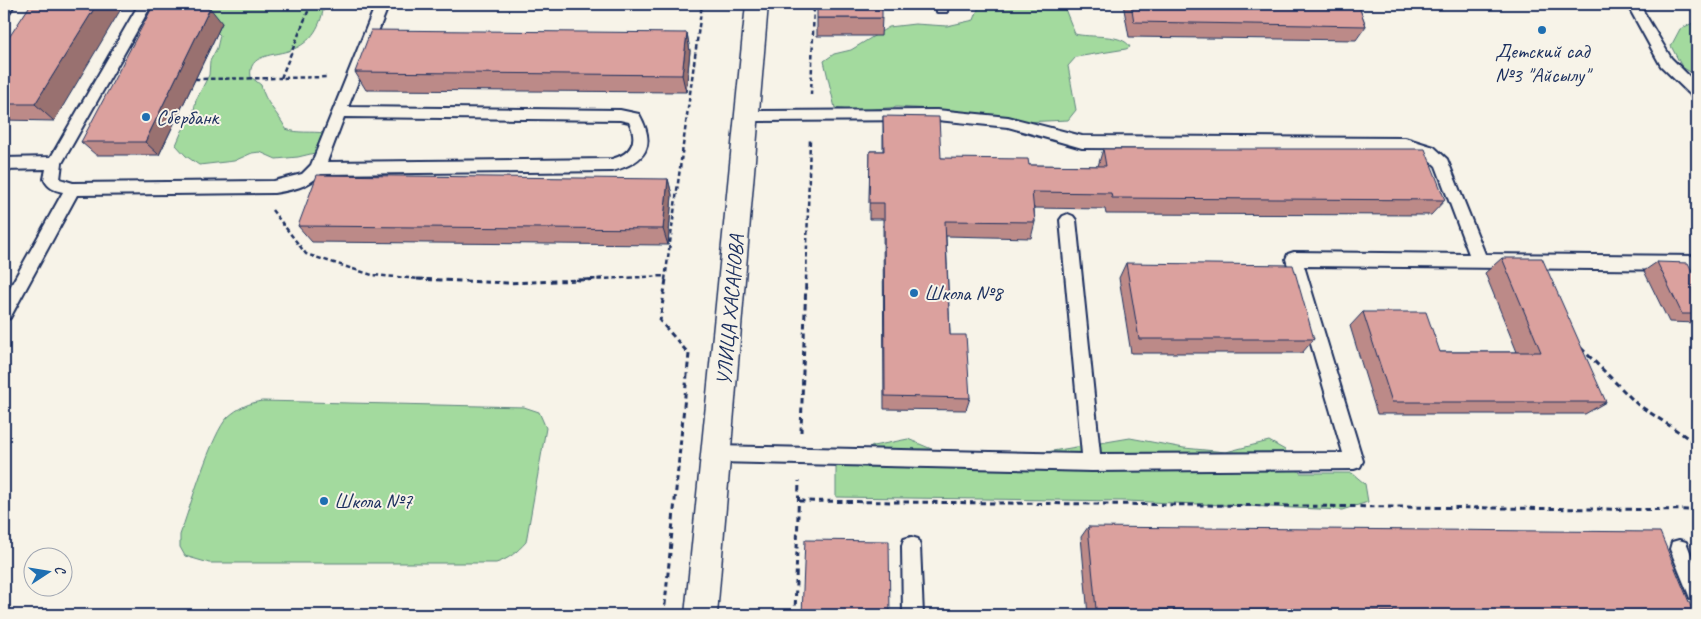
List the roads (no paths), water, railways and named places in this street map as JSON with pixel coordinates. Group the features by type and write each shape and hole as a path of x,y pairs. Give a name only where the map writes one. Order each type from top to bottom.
{"street":[{"name":"УЛИЦА ХАСАНОВА","path":"701,615 757,4"}],"lane":[{"path":"4,35 24,4"},
{"path":"145,4 55,164 52,179 55,184 73,189 255,188 291,184 307,178 318,168 382,4"},
{"path":"1633,4 1666,62 1697,92"},
{"path":"318,168 612,165 624,163 637,153 641,142 641,128 634,118 620,115 340,112"},
{"path":"747,116 937,115 972,117 1008,122 1082,142 1405,144 1429,151 1442,163 1480,261"},
{"path":"4,164 55,164"},
{"path":"4,313 73,189"},
{"path":"1068,220 1092,463"},
{"path":"717,454 1092,463 1354,462 1294,259 1697,263"},
{"path":"911,546 913,615"},
{"path":"1679,549 1697,591"}],"place":[{"name":"Детский сад №3 \"Айсылу\"","path":"1542,30"},
{"name":"Сбербанк","path":"146,117"},
{"name":"Школа №8","path":"914,293"},
{"name":"Школа №7","path":"324,501"}]}
